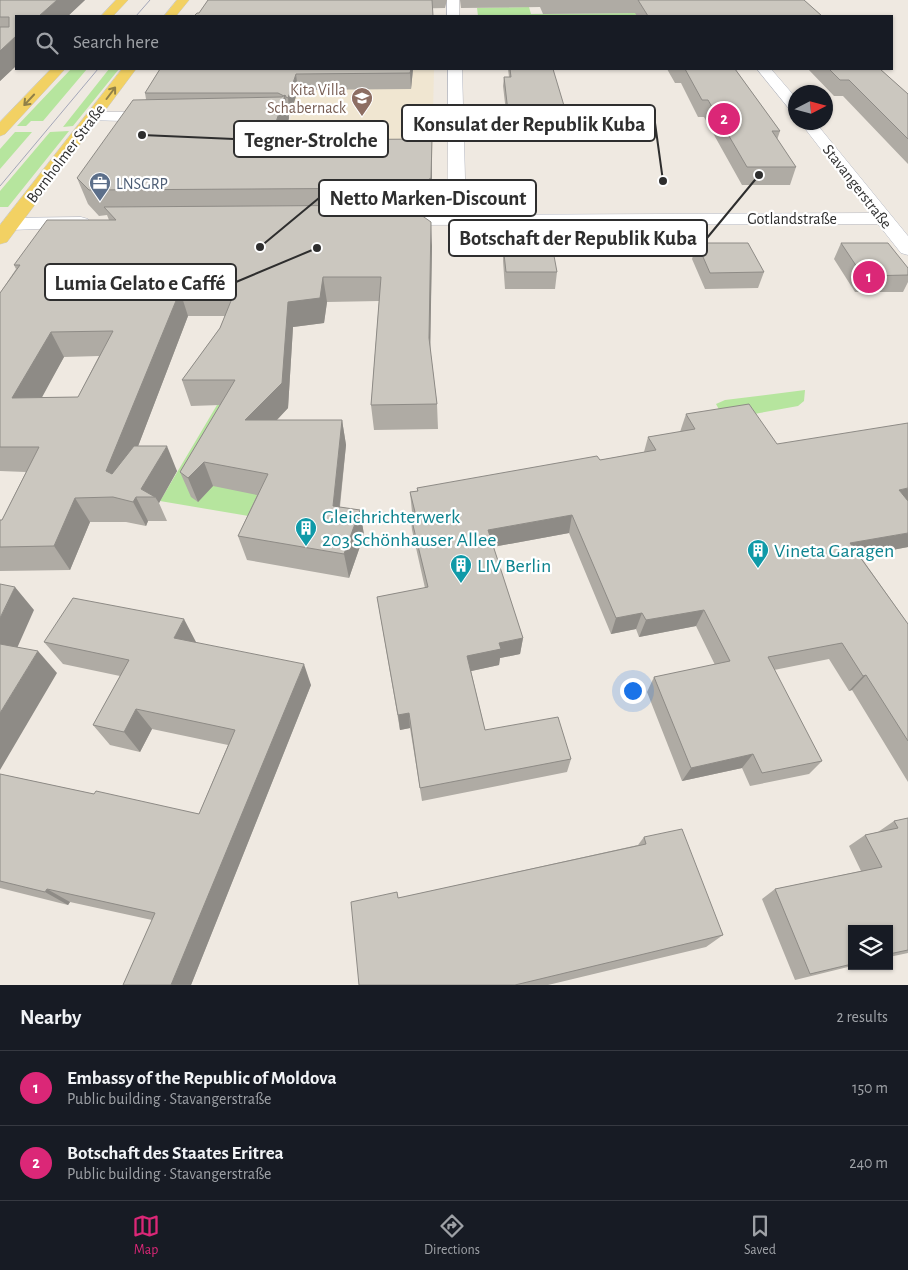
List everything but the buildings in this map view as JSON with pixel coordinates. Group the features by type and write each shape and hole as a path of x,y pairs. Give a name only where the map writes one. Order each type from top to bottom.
{"main road":[{"path":"108,15 122,0"},
{"path":"171,15 183,0"},
{"path":"0,132 57,70"},
{"name":"Bornholmer Straße","path":"5,231 129,70"}],"street":[{"path":"453,0 453,15"},
{"path":"455,70 457,220"},
{"path":"765,70 788,98"},
{"path":"93,117 173,116"},
{"name":"Stavangerstraße","path":"813,130 908,249"},
{"name":"Gotlandstraße","path":"375,221 883,218"},
{"path":"5,231 101,223"}],"shaded area":[{"name":"Kita Villa Schabernack","path":"247,70 434,70 432,164 275,164 295,105 230,105"}],"green space":[{"path":"529,7 531,14 640,13 641,15 478,15 477,8"},
{"path":"70,70 86,70 43,121 31,121 26,126 17,126"},
{"path":"108,70 118,70 73,126 63,127"},
{"path":"69,131 8,207 0,207 0,191 50,132"},
{"path":"15,132 32,132 0,169 0,149"},
{"path":"805,390 804,401 798,406 732,418 723,417 716,404 725,400"},
{"path":"217,405 242,405 275,498 266,519 160,501"}],"tram line":[{"path":"137,15 150,0"},
{"path":"0,186 97,70"}],"railway":[{"path":"570,106 572,114"}],"place":[{"name":"Kita Villa Schabernack","path":"362,117"},
{"name":"Botschaft des Staates Eritrea","path":"724,119"},
{"name":"Tegner-Strolche","path":"142,135"},
{"name":"Botschaft der Republik Kuba","path":"759,175"},
{"name":"Konsulat der Republik Kuba","path":"663,181"},
{"name":"LNSGRP","path":"100,202"},
{"name":"Netto Marken-Discount","path":"260,247"},
{"name":"Lumia Gelato e Caffé","path":"317,248"},
{"name":"Embassy of the Republic of Moldova","path":"869,277"},
{"name":"Gleichrichterwerk 203 Schönhauser Allee","path":"306,547"},
{"name":"Vineta Garagen","path":"758,569"},
{"name":"LIV Berlin","path":"461,584"}]}
